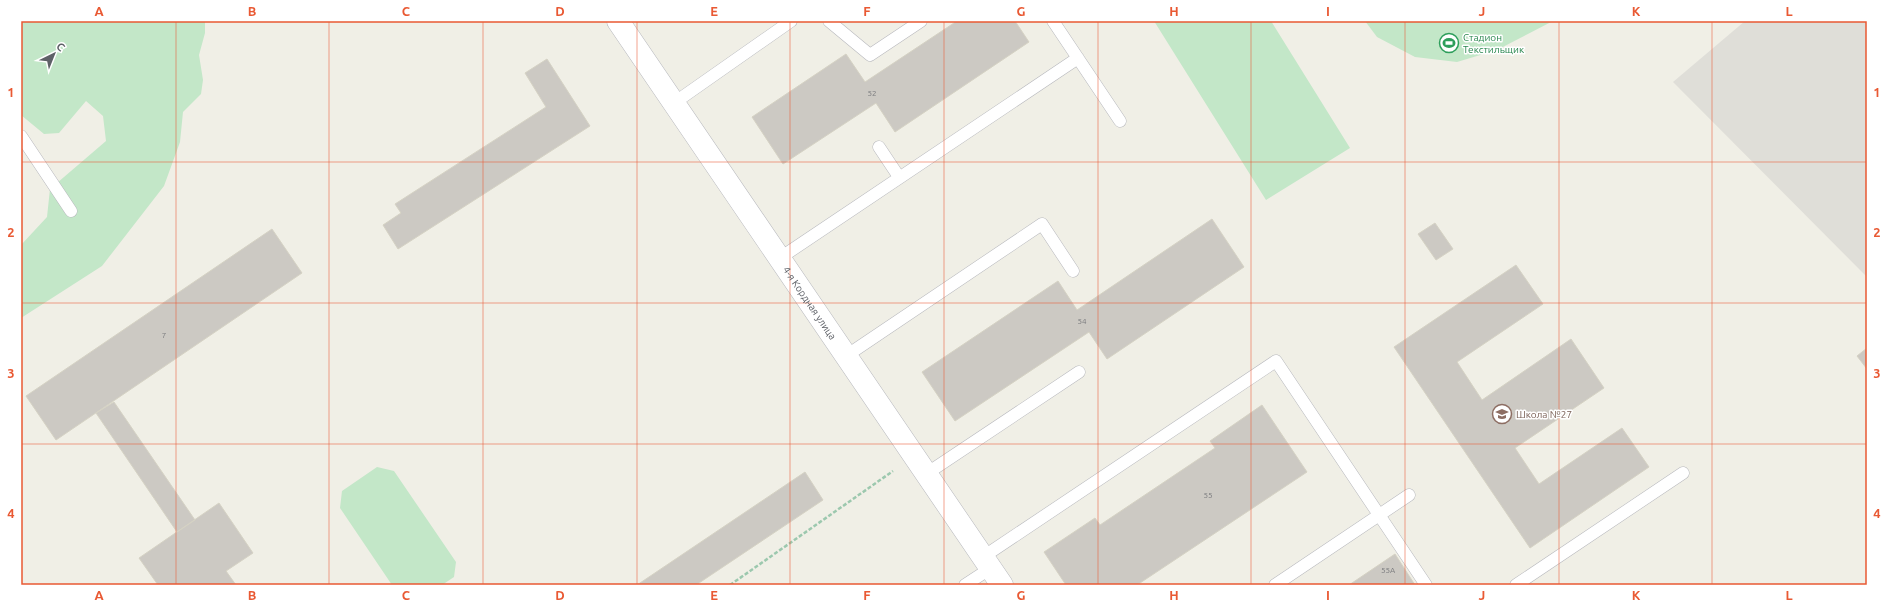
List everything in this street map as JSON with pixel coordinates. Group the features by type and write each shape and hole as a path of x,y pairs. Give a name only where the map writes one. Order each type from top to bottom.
{"street":[{"name":"4-я Кордная улица","path":"618,21 992,570"}],"lane":[{"path":"674,103 791,21"},
{"path":"828,21 870,55 921,21"},
{"path":"1053,21 1120,121"},
{"path":"780,258 1078,58"},
{"path":"21,136 70,211"},
{"path":"879,147 899,178"},
{"path":"846,356 1042,224 1073,272"},
{"path":"966,585 992,570 1276,361 1426,585"},
{"path":"926,474 1079,372"},
{"path":"1516,585 1683,473"},
{"path":"1275,585 1410,495"}],"path":[{"path":"730,585 914,456"}],"shaded area":[{"path":"1745,21 1867,21 1867,277 1673,82"}],"green space":[{"path":"21,21 205,21 205,33 199,55 203,80 201,94 183,112 180,142 164,186 102,266 21,318 21,245 47,217 50,189 106,141 103,116 86,101 59,133 44,134 21,115"},
{"path":"1154,21 1271,21 1350,148 1266,200"},
{"name":"Стадион Текстильщик","path":"1365,21 1553,21 1497,50 1457,62 1415,57 1377,37"},
{"path":"377,467 394,471 456,562 454,577 442,585 392,585 340,508 342,491"}],"building":[{"path":"957,21 1015,21 1029,42 895,132 876,103 783,164 752,117 846,54 865,82"},
{"path":"547,59 590,126 398,249 383,225 401,213 395,204 546,107 525,73"},
{"path":"1212,219 1244,267 1107,359 1089,332 955,421 922,372 1058,281 1077,310"},
{"path":"1435,223 1453,249 1436,260 1418,234"},
{"path":"272,229 302,273 56,440 26,396"},
{"name":"Школа №27","path":"1516,265 1543,304 1457,362 1482,400 1571,339 1604,388 1515,448 1539,484 1622,428 1649,467 1530,548 1394,347"},
{"path":"1867,348 1867,369 1857,356"},
{"path":"114,402 195,520 177,532 96,413"},
{"path":"1262,405 1307,472 1137,585 1066,585 1044,552 1095,518 1100,525 1215,448 1210,441"},
{"path":"805,472 823,500 696,585 637,585"},
{"path":"219,503 253,553 226,571 236,585 158,585 139,558"},
{"path":"1395,554 1415,585 1349,585"}],"place":[{"name":"Стадион Текстильщик","path":"1449,43"},
{"name":"Школа №27","path":"1502,414"}]}
